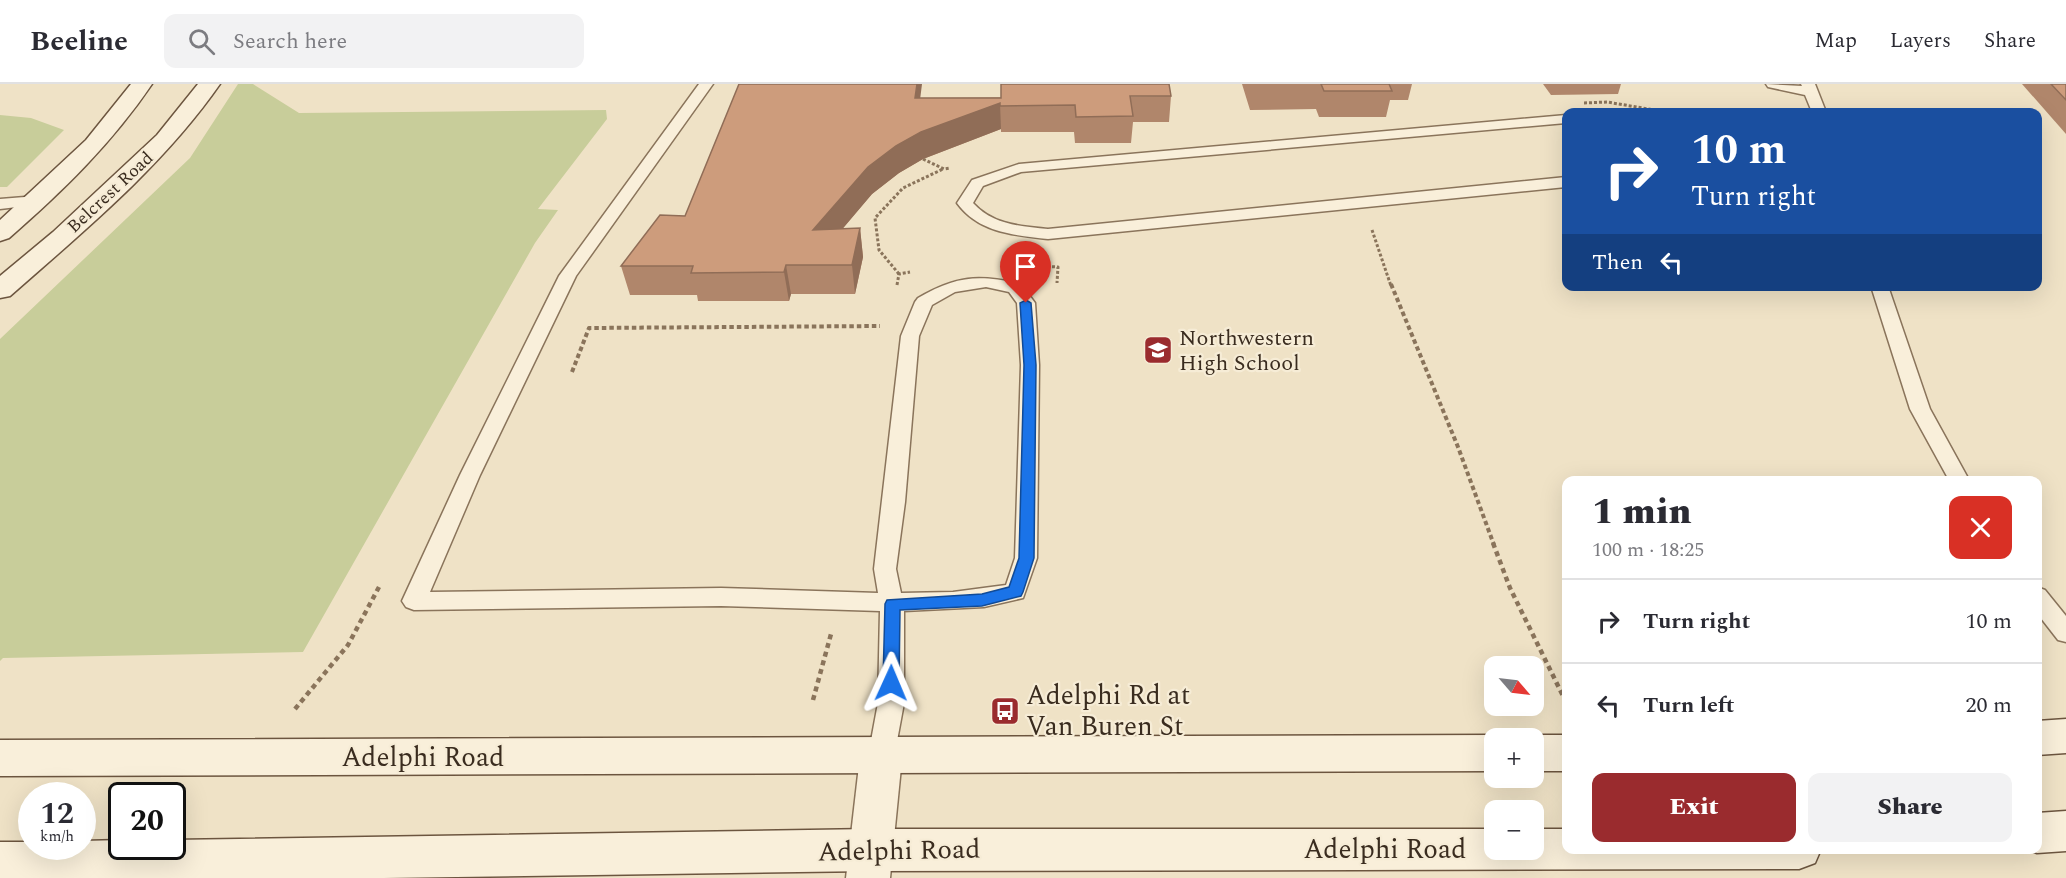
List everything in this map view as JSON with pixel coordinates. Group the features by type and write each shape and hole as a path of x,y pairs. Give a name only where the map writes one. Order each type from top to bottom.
{"main road":[{"name":"Belcrest Road","path":"0,233 88,153 126,109 142,84"},
{"name":"Belcrest Road","path":"0,290 62,237 165,140 209,84"},
{"path":"2042,738 2066,736"},
{"name":"Adelphi Road","path":"0,758 881,757 1484,753"},
{"path":"1544,753 1562,753"},
{"path":"869,864 881,757"},
{"path":"2042,832 2066,831"},
{"name":"Adelphi Road","path":"0,863 869,864 1562,853"}],"lane":[{"path":"706,84 568,276 470,476 414,601 767,597 892,604 982,600 1015,592 1026,558 1030,365 1026,303 1015,288 986,282 950,287 924,302 910,336 894,502 885,569 892,604 891,703 881,757"},
{"path":"1773,84 1810,88 1818,108"},
{"path":"1562,119 1019,168 977,183 965,203 975,217 999,227 1047,234 1562,182"},
{"path":"0,204 37,201"},
{"path":"1881,291 1920,409 1957,476"},
{"path":"2042,602 2066,633"}],"path":[{"path":"899,274 879,250 875,218 903,188 944,169"},
{"path":"1362,201 1383,267 1458,447 1510,588 1562,694"},
{"path":"572,372 589,328 890,326"}],"green space":[{"path":"238,84 253,84 299,113 606,110 607,119 538,209 558,210 535,243 303,652 3,658 0,661 0,339 190,158"},
{"path":"0,115 31,118 64,130 7,187 0,187"}],"building":[{"path":"739,84 917,84 915,98 1001,98 1001,84 1169,84 1171,96 1130,96 1133,116 1076,117 1075,105 1000,106 1000,103 921,132 896,146 868,167 813,230 860,228 852,265 786,265 784,272 691,273 693,266 621,266 660,215 685,216"},
{"path":"1321,84 1389,84 1392,91 1324,91"},
{"path":"2051,84 2066,84 2066,100"}],"place":[{"name":"Northwestern High School","path":"1158,350"},
{"name":"Adelphi Rd at Van Buren St","path":"1005,711"}],"route":[{"path":"891,683 892,604 982,600 1015,592 1026,558 1030,365 1026,303"}]}
